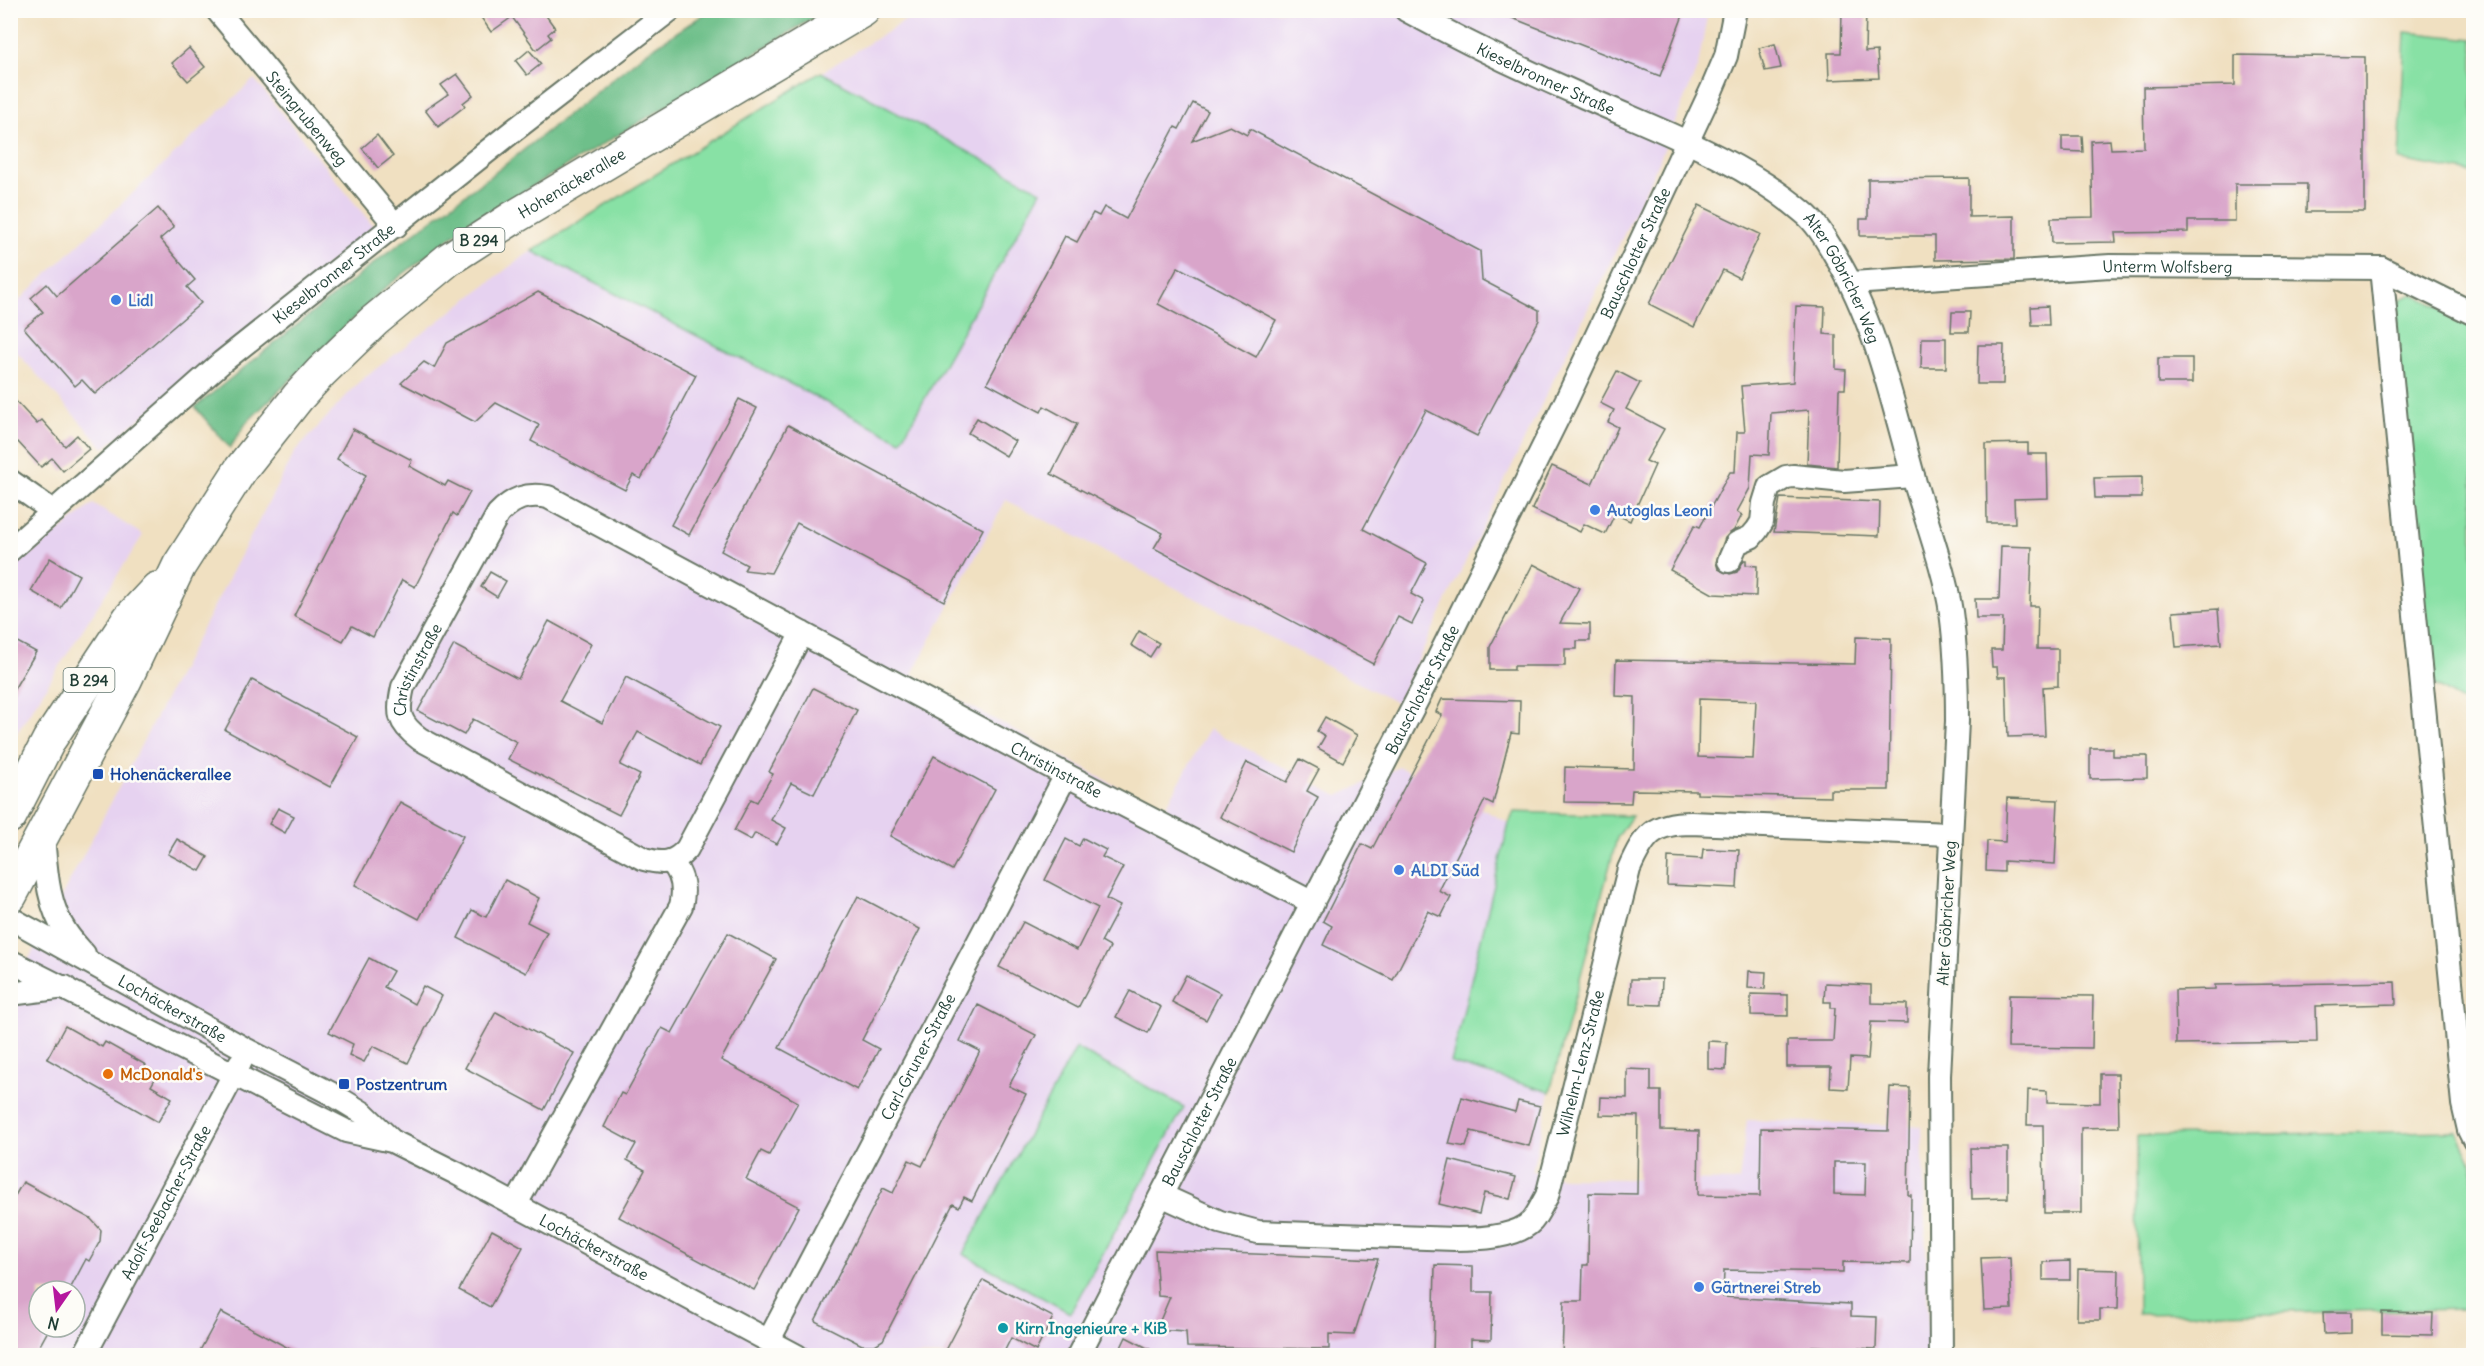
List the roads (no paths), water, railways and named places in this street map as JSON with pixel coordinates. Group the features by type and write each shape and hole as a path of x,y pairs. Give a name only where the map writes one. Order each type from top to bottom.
{"main road":[{"name":"Hohenäckerallee","path":"10,896 125,680 179,566 241,469 298,397 344,349 408,292 450,259 511,219 863,10"},
{"name":"Hohenäckerallee","path":"10,816 50,740 129,619 179,566"}],"street":[{"name":"Steingrubenweg","path":"217,10 396,226"},
{"name":"Kieselbronner Straße","path":"10,550 222,362 513,131 670,10"},
{"name":"Kieselbronner Straße","path":"1406,10 1493,56 1646,123 1688,144"},
{"name":"Bauschlotter Straße","path":"1078,1356 1163,1196 1440,656 1566,401 1688,144 1726,56 1735,10"},
{"name":"Alter Göbricher Weg","path":"1688,144 1758,181 1802,210 1827,242 1852,284 1876,343 1951,610 1956,665 1957,721 1939,1076 1941,1356"},
{"name":"Unterm Wolfsberg","path":"1852,284 2110,266 2381,268 2474,314"},
{"path":"2381,268 2463,1104 2474,1140"},
{"path":"1729,561 1737,543 1751,537 1760,526 1768,490 1778,480 1793,476 1844,481 1913,476"},
{"path":"10,481 54,512"},
{"name":"Christinstraße","path":"671,862 655,862 634,853 420,739 409,731 400,717 403,687 498,514 505,506 520,497 529,495 548,497 1066,775 1313,903"},
{"path":"516,1204 681,906 682,882 677,867 671,862 687,849 802,633"},
{"name":"Carl-Gruner-Straße","path":"769,1340 1066,775"},
{"name":"Wilhelm-Lenz-Straße","path":"1163,1196 1220,1222 1258,1232 1455,1239 1483,1239 1509,1233 1531,1222 1547,1196 1629,869 1641,843 1650,834 1659,827 1671,823 1691,823 1950,834"},
{"path":"43,836 49,886 57,914 65,932 93,964"},
{"name":"Lochäckerstraße","path":"10,918 247,1050 332,1094 363,1113 392,1141"},
{"name":"Lochäckerstraße","path":"10,961 346,1131 392,1141 516,1204 797,1356"},
{"path":"10,994 65,987"},
{"name":"Adolf-Seebacher-Straße","path":"84,1356 247,1050"}],"place":[{"name":"Lidl","path":"116,300"},
{"name":"Autoglas Leoni","path":"1595,510"},
{"name":"Hohenäckerallee","path":"98,774"},
{"name":"ALDI Süd","path":"1399,870"},
{"name":"McDonald's","path":"108,1074"},
{"name":"Postzentrum","path":"344,1084"},
{"name":"Gärtnerei Streb","path":"1699,1287"},
{"name":"Kirn Ingenieure + KiB","path":"1003,1328"}]}
